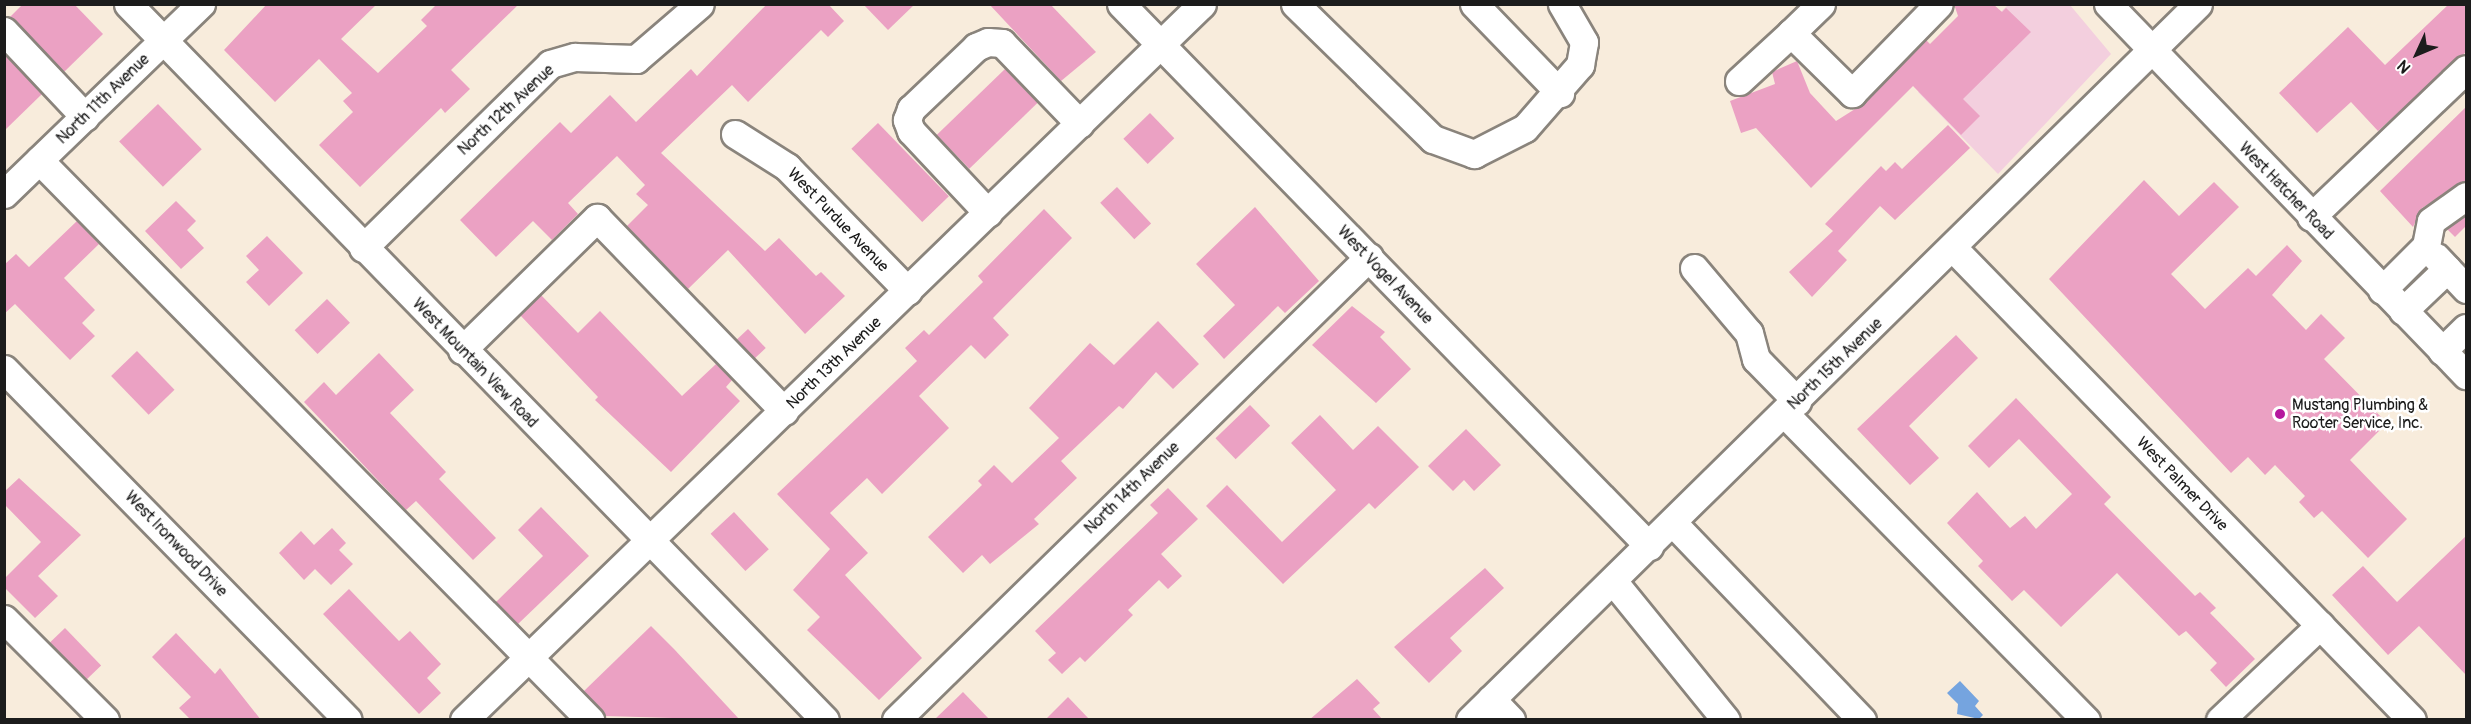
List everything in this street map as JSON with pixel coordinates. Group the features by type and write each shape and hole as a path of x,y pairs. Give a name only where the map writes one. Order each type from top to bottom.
{"street":[{"name":"West Mountain View Road","path":"128,4 462,350 825,720"},
{"name":"North 11th Avenue","path":"9,180 39,160 201,4"},
{"name":"North 12th Avenue","path":"363,248 550,64 575,57 636,59 700,4"},
{"name":"West Vogel Avenue","path":"1120,4 1649,546"},
{"name":"North 13th Avenue","path":"464,720 1202,4"},
{"path":"1295,4 1433,139 1474,154 1525,128 1560,93 1580,65 1584,42 1562,4"},
{"path":"1474,4 1560,93"},
{"path":"1739,81 1821,4"},
{"path":"1791,33 1852,93 1939,4"},
{"name":"West Hatcher Road","path":"2108,4 2466,375"},
{"name":"North 15th Avenue","path":"1470,720 1953,248 2198,4"},
{"path":"4,31 85,117"},
{"path":"988,213 911,131 907,120 911,109 976,47 988,42 1002,43 1080,124"},
{"path":"2312,217 2466,69"},
{"name":"West Purdue Avenue","path":"735,134 787,167 908,291"},
{"path":"39,160 590,720"},
{"path":"2382,290 2426,246 2431,221 2466,196"},
{"path":"462,350 597,218 784,411"},
{"path":"2426,246 2466,289"},
{"name":"West Palmer Drive","path":"1953,248 2412,720"},
{"name":"North 14th Avenue","path":"896,720 1368,257"},
{"path":"1694,268 1749,333 1756,359 1791,407 2086,720"},
{"path":"2403,311 2447,269"},
{"path":"2442,351 2466,328"},
{"name":"West Ironwood Drive","path":"4,369 348,720"},
{"path":"1673,523 1862,720"},
{"path":"1613,581 1726,720"},
{"path":"4,619 105,720"},
{"path":"2220,720 2320,626"},
{"path":"1491,699 1511,720"}],"shaded area":[{"path":"2008,5 2070,5 2111,54 1998,174 1918,92"}],"water":[{"path":"1960,681 1979,701 1975,706 1983,715 1979,719 1957,714 1958,704 1947,693"}],"building":[{"path":"23,4 74,4 103,34 64,72 10,17"},
{"path":"267,4 377,4 341,39 378,73 427,26 421,20 437,4 519,4 451,70 470,89 445,113 441,108 360,187 319,145 353,112 343,101 352,93 319,59 275,102 224,50"},
{"path":"767,4 828,4 844,21 828,37 821,30 748,102 732,85 661,153 765,251 779,238 816,276 821,272 845,296 805,334 728,250 688,289 627,226 648,205 636,194 645,185 617,156 568,203 578,214 552,240 533,221 496,257 460,220 560,122 571,133 610,95 636,122 691,69 697,76"},
{"path":"863,4 915,4 888,30"},
{"path":"989,4 1050,4 1096,52 1061,81"},
{"path":"1954,4 1993,4 2002,12 2006,8 2031,32 1963,99 1980,116 1961,135 1913,86 1811,188 1756,128 1741,133 1730,101 1775,84 1772,72 1797,61 1810,93 1836,121 1863,104 1926,40 1930,44 1958,16"},
{"path":"2449,4 2466,4 2466,52 2378,131 2351,102 2317,133 2279,93 2348,27 2385,65"},
{"path":"4,54 42,94 4,131"},
{"path":"1005,69 1038,103 969,169 937,135"},
{"path":"158,104 202,149 163,187 119,142"},
{"path":"2466,107 2466,181 2422,208 2413,227 2380,191"},
{"path":"1150,113 1174,138 1148,164 1123,139"},
{"path":"878,123 949,196 922,222 851,149"},
{"path":"1948,125 1970,148 1895,220 1880,206 1838,251 1847,260 1812,297 1789,272 1833,231 1825,224 1881,166 1886,171 1895,162 1902,169"},
{"path":"2144,180 2179,216 2214,182 2239,207 2171,274 2205,309 2248,268 2256,276 2287,245 2302,261 2272,295 2306,330 2321,314 2345,338 2324,359 2387,423 2350,460 2407,519 2368,558 2322,511 2314,518 2299,502 2305,496 2275,465 2265,475 2248,457 2231,473 2049,279"},
{"path":"1117,187 1151,224 1134,239 1100,203"},
{"path":"176,201 196,221 187,230 204,248 181,269 145,231"},
{"path":"1255,207 1319,281 1285,313 1278,306 1224,359 1203,336 1235,305 1196,264"},
{"path":"1044,209 1072,238 993,318 1009,335 985,359 971,345 919,396 949,428 882,494 867,478 830,513 868,553 845,575 922,658 879,700 807,630 820,617 793,590 830,549 777,494 917,361 905,348 924,330 929,335 983,282 978,276"},
{"path":"2466,215 2466,226 2455,237 2447,229"},
{"path":"77,221 99,244 64,278 95,310 82,323 95,336 70,360 15,304 4,314 4,265 16,254 29,267"},
{"path":"267,236 303,273 269,306 246,282 259,270 246,256"},
{"path":"541,295 578,333 600,311 682,396 716,364 732,380 726,387 740,401 671,472 595,400 598,397 520,315"},
{"path":"327,299 350,323 318,354 295,330"},
{"path":"1352,306 1385,332 1380,337 1411,369 1376,403 1312,345"},
{"path":"1158,321 1199,364 1173,389 1156,372 1123,409 1119,406 1061,461 1077,478 1034,519 1039,524 990,564 982,555 963,573 928,537 982,485 978,481 994,465 1012,483 1059,438 1029,408 1090,343 1114,365"},
{"path":"748,329 766,348 754,359 736,340"},
{"path":"1956,335 1978,358 1909,426 1939,458 1910,485 1857,429"},
{"path":"137,351 175,390 149,415 111,376"},
{"path":"379,353 414,390 390,413 446,472 439,479 496,538 473,560 416,501 406,510 304,402 324,382 336,395"},
{"path":"2016,398 2111,497 2104,504 2195,596 2200,592 2216,608 2210,613 2255,659 2226,687 2210,670 2217,663 2186,631 2179,636 2117,573 2061,627 2024,590 2012,601 1978,566 1983,561 1947,523 1977,492 2010,528 2025,516 2036,529 2072,494 2019,439 1989,468 1968,446"},
{"path":"1250,405 1270,426 1236,459 1215,438"},
{"path":"1320,415 1353,450 1378,426 1419,467 1375,509 1369,503 1283,584 1206,506 1227,485 1282,542 1336,490 1291,443"},
{"path":"1466,429 1501,465 1474,491 1464,480 1453,491 1428,466"},
{"path":"19,478 81,535 38,576 58,596 35,618 4,587 4,579 41,542 4,504 4,492"},
{"path":"1168,488 1198,519 1161,554 1182,576 1168,589 1159,580 1128,610 1133,615 1085,662 1080,657 1062,674 1048,660 1056,653 1035,631 1158,513 1150,505"},
{"path":"541,507 589,556 518,624 496,602 543,556 518,530"},
{"path":"734,512 769,549 745,571 711,534"},
{"path":"332,528 346,543 339,550 353,564 331,585 315,569 304,580 279,553 301,531 314,545"},
{"path":"2466,536 2466,675 2419,626 2388,655 2332,595 2363,566 2397,602"},
{"path":"1485,568 1504,588 1450,638 1462,651 1429,683 1394,647"},
{"path":"349,589 399,641 410,631 441,664 427,678 441,693 419,714 323,614"},
{"path":"651,626 740,720 605,716 584,691"},
{"path":"65,628 101,665 86,680 50,643"},
{"path":"176,633 215,674 220,668 261,720 191,720 179,708 191,697 152,657"},
{"path":"1357,679 1380,703 1373,709 1383,720 1309,720"},
{"path":"963,692 990,720 934,720"},
{"path":"1068,697 1090,720 1045,720"}],"place":[{"name":"Mustang Plumbing & Rooter Service, Inc.","path":"2280,414"}]}
